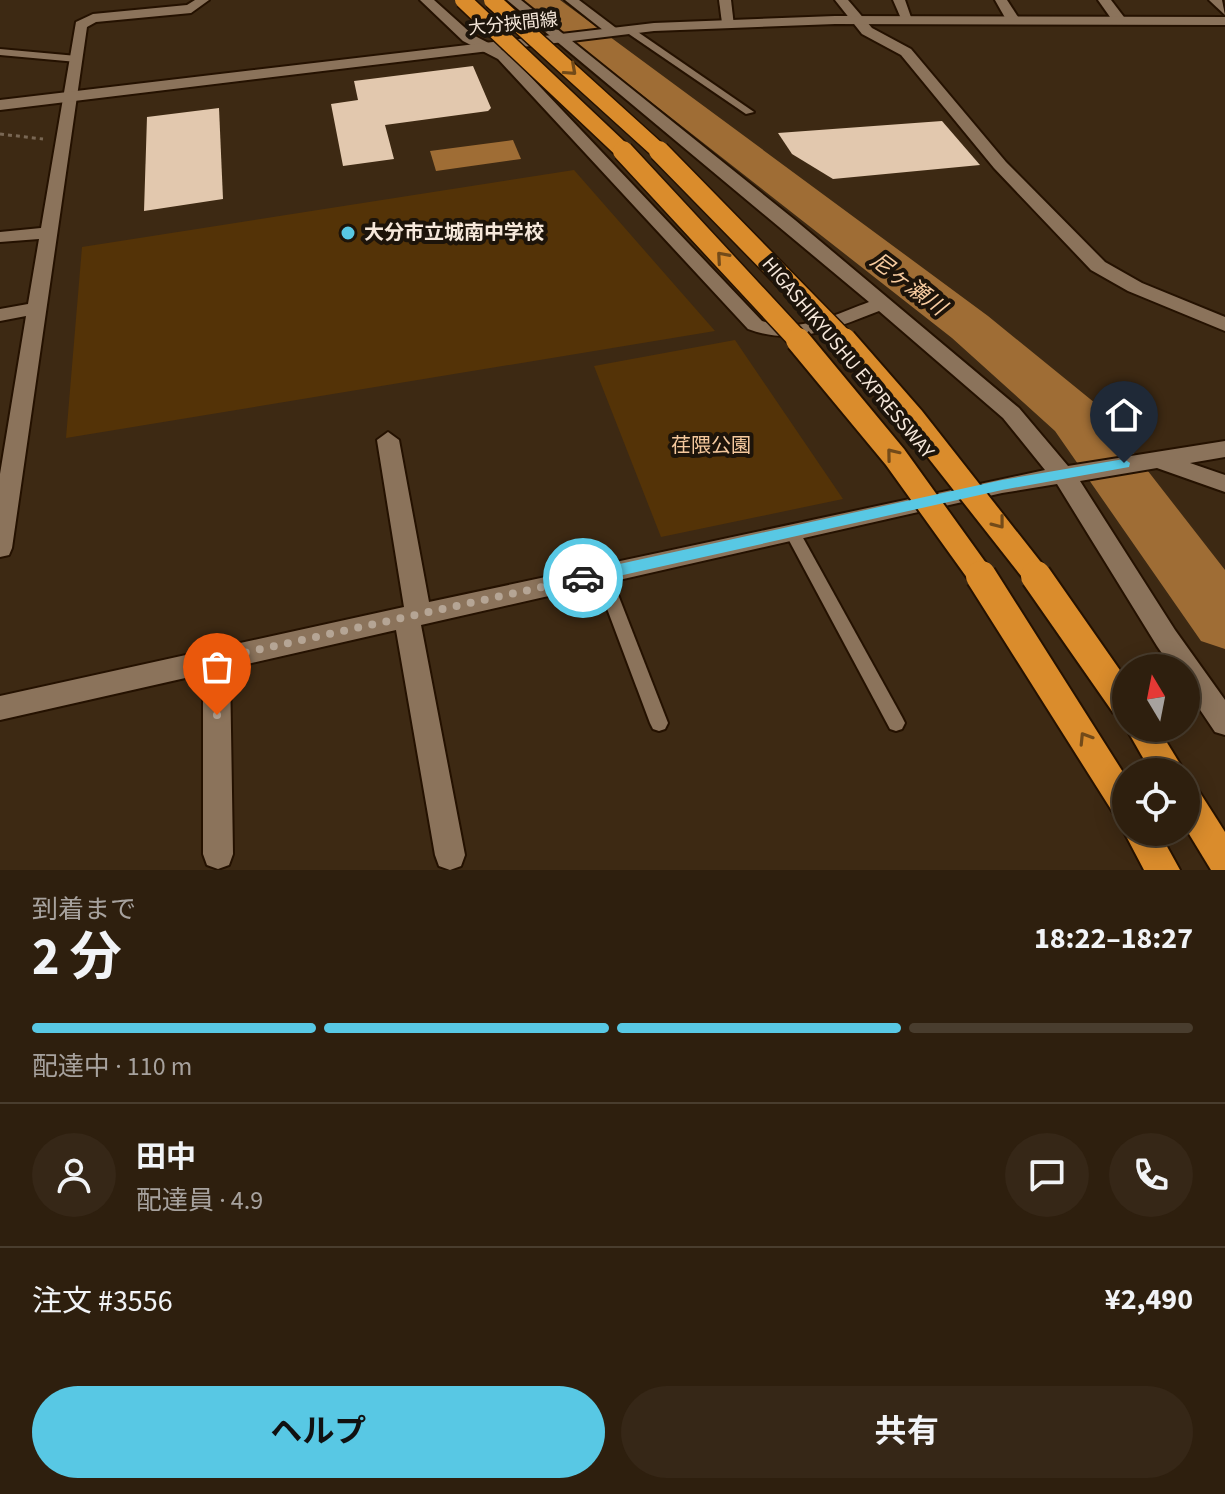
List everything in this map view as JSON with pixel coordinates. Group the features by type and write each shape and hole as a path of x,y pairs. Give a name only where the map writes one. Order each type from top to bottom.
{"highway":[{"name":"HIGASHIKYUSHU EXPRESSWAY","path":"463,0 579,109 714,247 895,457 1004,611 1112,783"},
{"name":"HIGASHIKYUSHU EXPRESSWAY","path":"492,0 607,102 747,239 885,382 1020,550 1112,685"},
{"path":"1200,822 1225,862"},
{"path":"1149,846 1163,870"}],"street":[{"path":"0,548 81,25 93,18 191,9 203,0"},
{"path":"426,0 481,46 503,56 755,325 776,334 794,334 883,303"},
{"path":"513,0 562,37 883,303 1011,413 1062,474 1166,638 1225,723"},
{"path":"571,0 613,31"},
{"path":"725,0 729,23"},
{"path":"841,0 855,20 873,36 906,52 1000,165 1098,266 1135,287 1190,307 1225,325"},
{"path":"899,0 908,20"},
{"path":"1001,0 1013,20"},
{"path":"1104,0 1120,21"},
{"path":"1215,0 1225,11"},
{"name":"大分挾間線","path":"0,105 613,31 729,23 855,20 1225,21"},
{"path":"0,237 51,233"},
{"path":"0,315 39,308"},
{"path":"388,440 450,855"},
{"path":"0,708 792,531 1062,474 1225,449"},
{"path":"1154,458 1225,484"},
{"path":"216,659 218,854"}],"lane":[{"path":"629,30 749,112"},
{"path":"0,52 77,59"},
{"path":"792,531 896,723"},
{"path":"602,574 659,723"}],"path":[{"path":"0,134 65,140"}],"green space":[{"path":"574,170 715,331 66,438 82,247"},
{"name":"荏隈公園","path":"735,340 843,499 661,537 594,366"}],"shaded area":[{"path":"513,140 521,159 436,171 430,151"}],"building":[{"path":"473,66 491,108 488,111 385,125 394,159 343,166 331,104 358,100 354,81"},
{"path":"219,108 223,199 144,211 147,117"},
{"path":"942,121 980,165 833,179 792,154 778,133"}],"waterway":[{"name":"尼ヶ瀬川","path":"538,0 970,327 1075,417 1225,621"}],"way so far":[{"path":"217,715 216,659 583,578"}],"place":[{"name":"大分市立城南中学校","path":"348,233"}],"route":[{"path":"583,578 1002,485 1124,463"}]}
